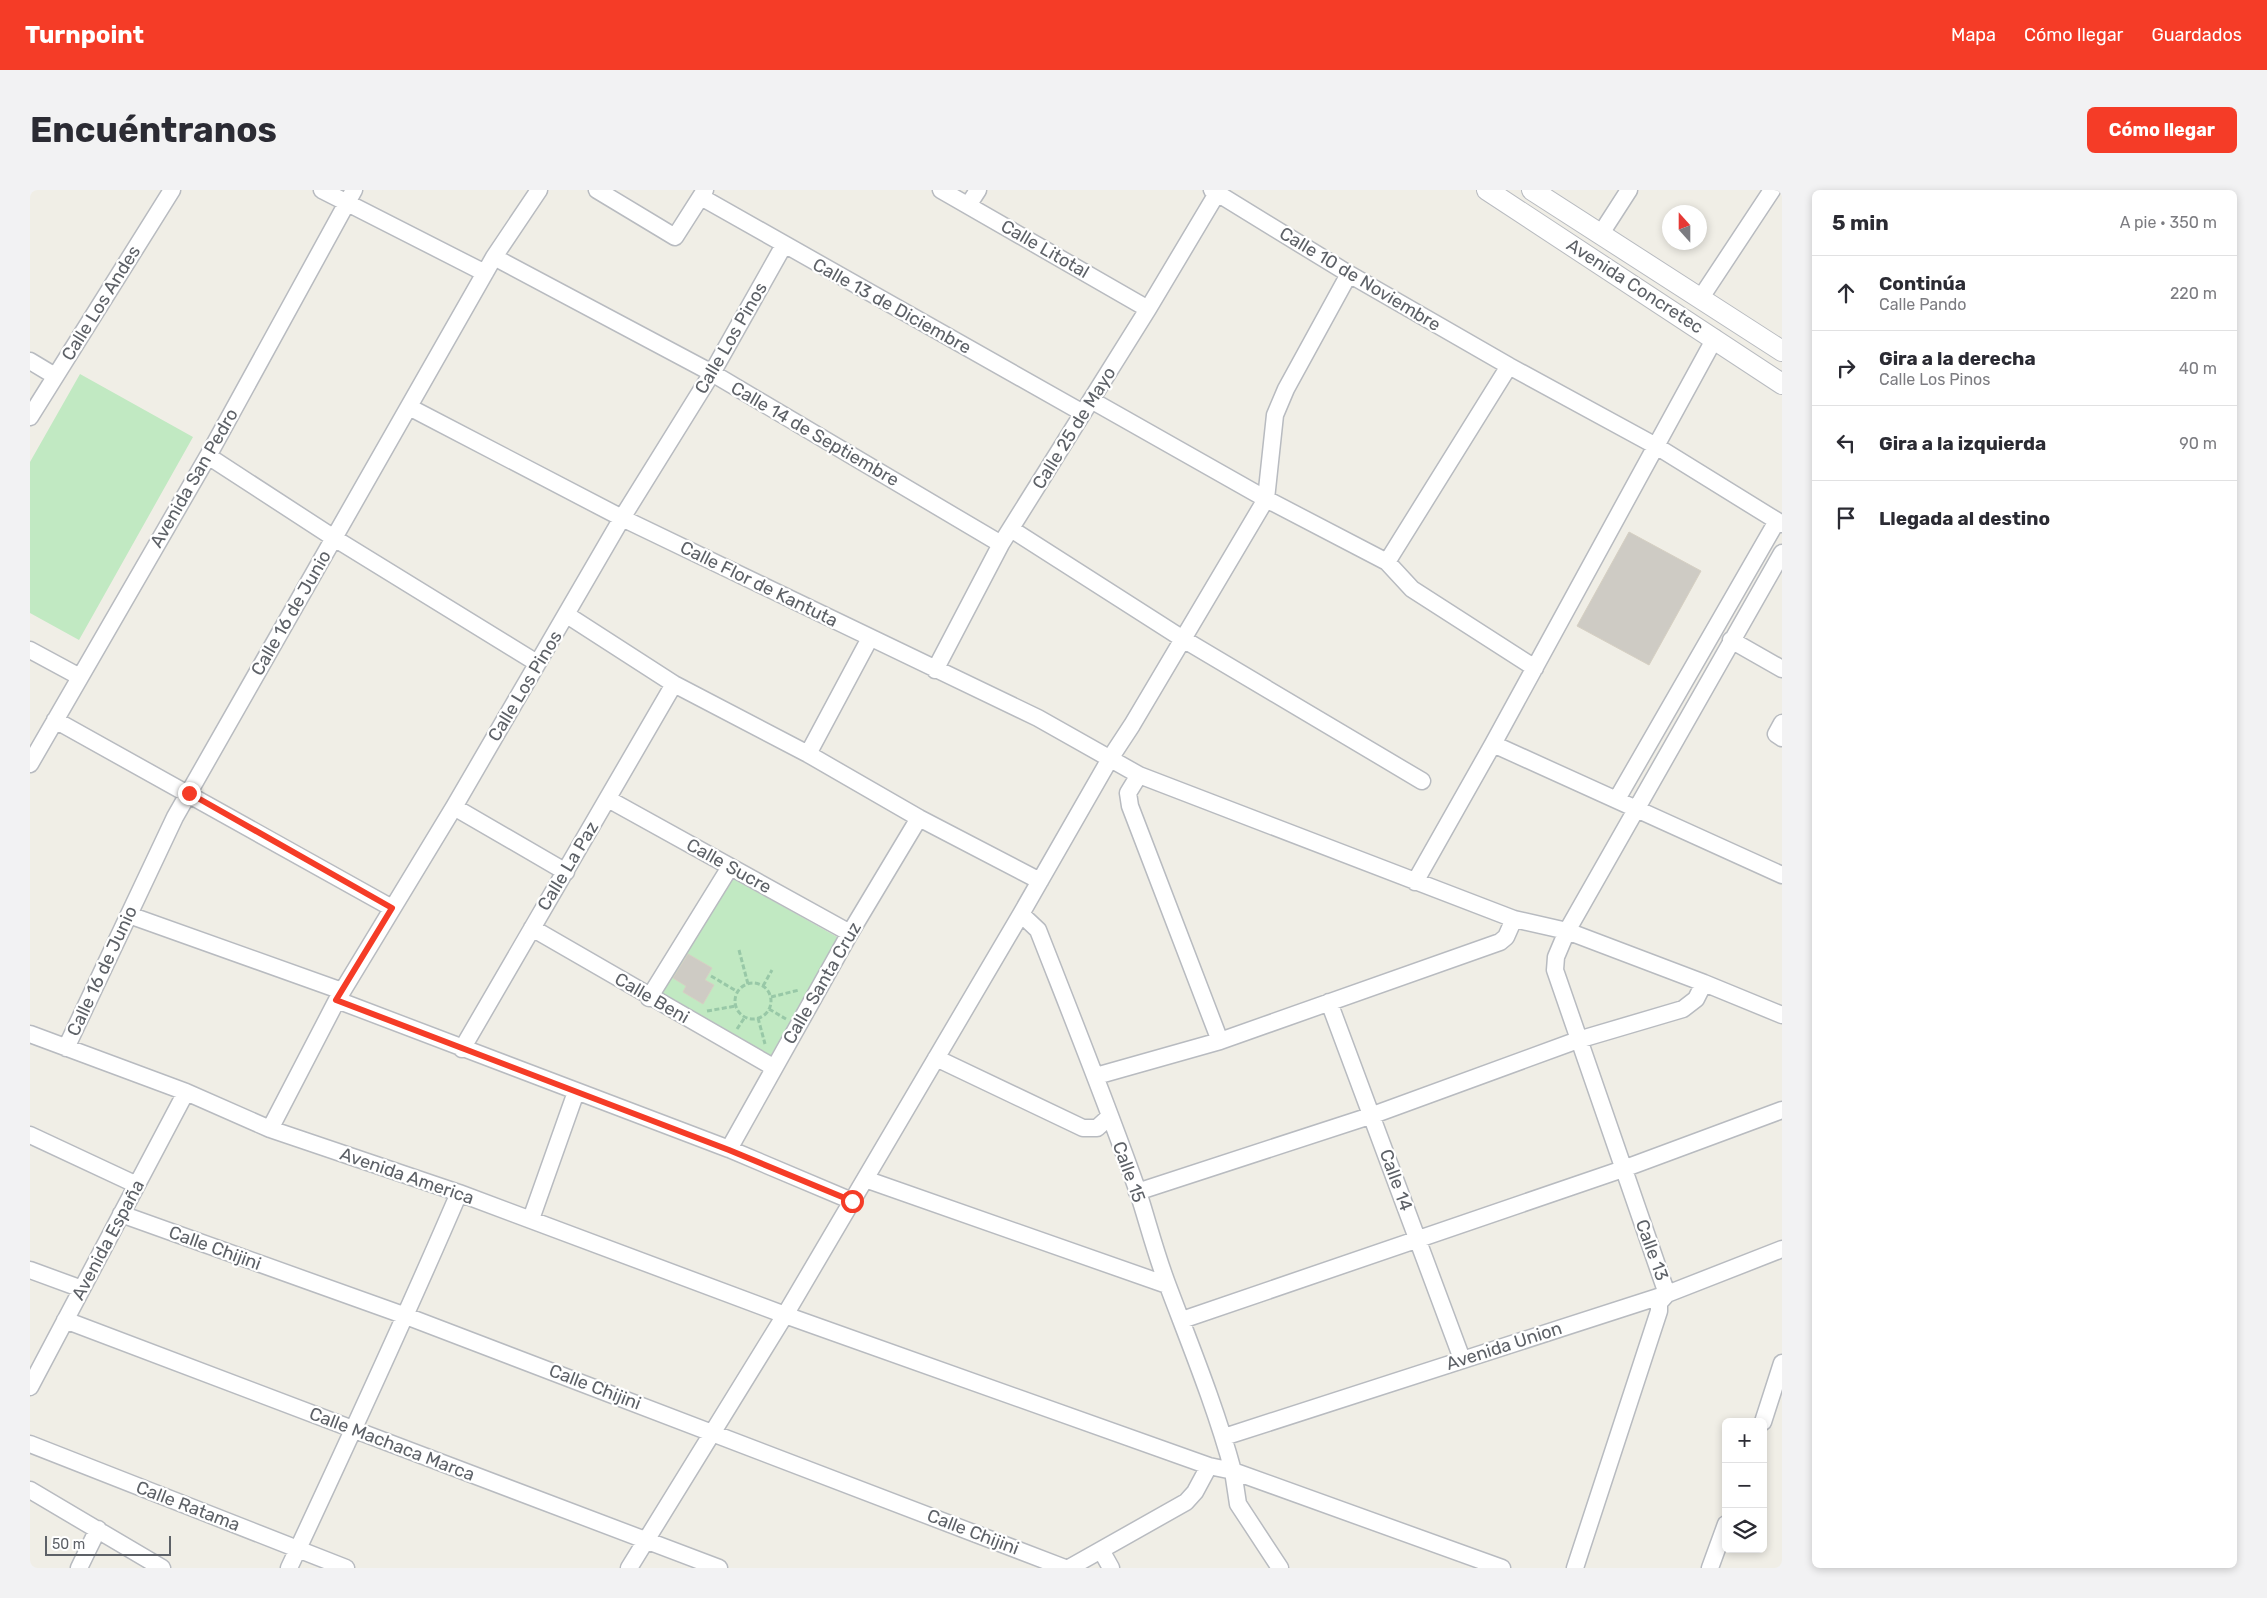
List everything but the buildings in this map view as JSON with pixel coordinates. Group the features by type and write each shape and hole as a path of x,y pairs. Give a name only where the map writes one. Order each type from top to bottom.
{"street":[{"name":"Calle Los Andes","path":"30,417 172,190"},
{"path":"322,190 350,197 485,273"},
{"name":"Calle 16 de Junio","path":"66,1048 175,817 494,257 538,190"},
{"path":"597,190 675,237 703,194"},
{"name":"Calle Litotal","path":"941,190 969,204 1148,309"},
{"path":"969,204 978,190"},
{"name":"Avenida Concretec","path":"1487,190 1715,338 1782,384"},
{"name":"Avenida Concretec","path":"1532,190 1782,351"},
{"path":"1600,235 1629,190"},
{"path":"1700,299 1772,190"},
{"name":"Calle 10 de Noviembre","path":"1216,191 1349,274 1509,366 1656,446 1779,522"},
{"name":"Calle 25 de Mayo","path":"935,670 1001,544 1148,309 1216,191"},
{"name":"Calle 13 de Diciembre","path":"703,194 784,245 1087,406 1387,562"},
{"name":"Avenida San Pedro","path":"30,764 208,456 350,197"},
{"name":"Calle Los Pinos","path":"270,1129 339,995 454,807 622,518 712,373 784,245"},
{"name":"Calle 14 de Septiembre","path":"494,257 712,373 1001,544"},
{"path":"629,1568 785,1315 1022,914 1110,758 1266,499 1274,415 1286,389 1349,274"},
{"path":"1415,882 1493,744 1715,338"},
{"path":"30,361 55,376"},
{"path":"1509,366 1387,562 1412,590 1534,668"},
{"name":"Calle Flor de Kantuta","path":"409,406 622,518 1038,718 1139,775 1514,919 1568,931 1782,1015"},
{"path":"208,456 334,538 537,663"},
{"path":"1617,799 1779,522"},
{"path":"1011,529 1183,639 1422,781"},
{"name":"Calle 13","path":"1575,1568 1659,1311 1659,1303 1667,1294 1578,1040 1555,970 1556,957 1568,931 1731,640 1782,553"},
{"path":"567,615 674,684 808,754 919,818 1040,881"},
{"path":"808,754 870,638"},
{"path":"1731,640 1782,669"},
{"path":"30,650 80,677"},
{"name":"Calle La Paz","path":"462,1049 674,684"},
{"path":"55,720 189,793 392,908"},
{"path":"1782,723 1776,734 1782,738"},
{"path":"1493,744 1782,875"},
{"path":"1139,775 1128,793 1130,806 1220,1041"},
{"name":"Calle Sucre","path":"608,799 850,932"},
{"path":"454,807 566,872"},
{"name":"Calle Santa Cruz","path":"729,1150 850,932 919,818"},
{"path":"649,998 730,867"},
{"name":"Calle 15","path":"1022,914 1038,930 1096,1076 1109,1117 1138,1192 1167,1285 1182,1320 1224,1437 1234,1471"},
{"path":"129,915 339,995 462,1049 729,1150 852,1201"},
{"path":"1096,1076 1220,1041 1500,942 1506,937 1514,919"},
{"name":"Calle Beni","path":"532,928 649,998 773,1068"},
{"path":"1138,1192 1373,1115 1578,1040 1683,1009 1696,1000 1704,983"},
{"name":"Calle 14","path":"1329,1002 1373,1115 1462,1359"},
{"name":"Avenida America","path":"30,1034 186,1092 270,1129 459,1193 785,1315 1209,1466 1234,1471 1502,1568"},
{"path":"936,1058 1083,1128 1097,1128 1109,1117"},
{"name":"Avenida España","path":"30,1387 186,1092"},
{"path":"531,1219 576,1092"},
{"path":"1182,1320 1623,1169 1782,1110"},
{"path":"30,1135 137,1185"},
{"path":"865,1179 1167,1285"},
{"path":"289,1568 406,1316 459,1193"},
{"name":"Calle Chijini","path":"121,1214 406,1316 1067,1568"},
{"name":"Avenida Union","path":"1224,1437 1667,1294 1782,1248"},
{"path":"30,1270 82,1289"},
{"name":"Calle Machaca Marca","path":"65,1320 719,1568"},
{"path":"1765,1418 1778,1396 1782,1363"},
{"name":"Calle Ratama","path":"30,1444 346,1568"},
{"path":"1067,1568 1186,1502 1195,1492 1209,1466"},
{"path":"1234,1471 1238,1504 1280,1568"},
{"path":"30,1490 162,1568"},
{"path":"79,1568 98,1529"},
{"path":"1710,1568 1722,1535"},
{"path":"1101,1550 1111,1568"}],"path":[{"path":"739,950 748,984"},
{"path":"763,986 772,970"},
{"path":"711,976 738,992"},
{"path":"748,984 763,986 771,997 766,1014 756,1019 745,1017 736,1006 738,992 748,984"},
{"path":"771,997 805,989"},
{"path":"702,1012 736,1006"},
{"path":"769,1009 787,1020"},
{"path":"736,1032 745,1017"}],"green space":[{"path":"80,374 193,437 79,640 30,613 30,462"},
{"path":"732,878 839,938 770,1057 662,993"}],"route":[{"path":"189,793 392,908 336,1000 729,1150 852,1201"}]}
